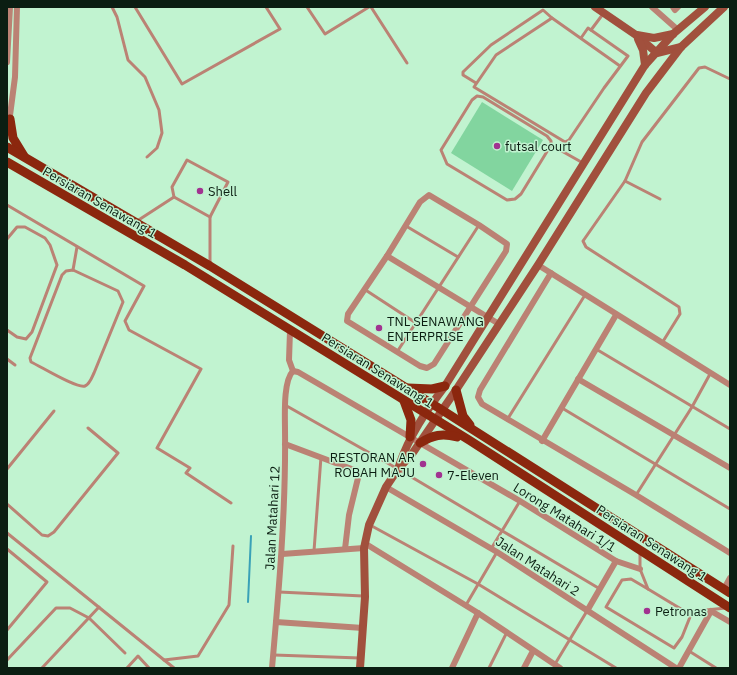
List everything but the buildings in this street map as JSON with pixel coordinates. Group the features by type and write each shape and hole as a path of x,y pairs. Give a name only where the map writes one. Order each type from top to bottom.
{"main road":[{"path":"10,119 13,138 25,158"},
{"name":"Persiaran Senawang 1","path":"7,147 210,266 474,430 727,591"},
{"name":"Persiaran Senawang 1","path":"7,162 185,265 464,438 730,608"},
{"path":"7,170 22,172"},
{"path":"405,387 422,389 445,386"},
{"path":"456,390 463,416 474,430"},
{"path":"404,401 411,420 410,438"},
{"path":"420,443 432,435 445,434 464,438"}],"street":[{"path":"595,7 636,35 657,53"},
{"path":"652,7 675,32"},
{"path":"673,7 675,10 678,7"},
{"path":"398,469 410,438 445,386 645,65 675,32 705,7"},
{"path":"360,668 365,596 365,546 369,525 386,486 398,469 412,454 456,390 538,265 646,93 681,47 724,7"},
{"path":"7,62 9,8"},
{"path":"7,128 10,119 15,70 17,8"},
{"path":"636,35 654,38 675,32"},
{"path":"636,35 643,50 645,65"},
{"path":"657,53 681,47"},
{"path":"429,195 479,224 507,244 506,251 434,364 427,368 420,366 347,321 348,314 387,256 420,202 429,195"},
{"path":"387,256 499,324"},
{"path":"538,265 710,374 730,385"},
{"path":"551,273 480,390 478,398 482,404 507,420 636,495 730,553"},
{"path":"542,441 616,315"},
{"path":"290,331 290,360 293,371"},
{"name":"Jalan Matahari 12","path":"272,668 282,554 285,405 289,375 293,371"},
{"name":"Lorong Matahari 1/1","path":"293,371 298,372 520,501 616,561 640,569"},
{"path":"578,379 730,468"},
{"path":"285,444 357,471 358,478 349,515 345,549"},
{"name":"Jalan Matahari 2","path":"386,486 494,551 676,668"},
{"path":"282,554 365,546 478,613 557,666"},
{"path":"587,611 616,561"},
{"path":"727,591 730,578"},
{"path":"679,668 711,611 730,622"},
{"path":"452,668 478,613"},
{"path":"276,622 363,628"},
{"path":"524,668 533,650"}],"lane":[{"path":"112,7 117,17 128,60 145,78 159,110 162,133 157,148 147,157"},
{"path":"135,7 182,84 280,30 266,7"},
{"path":"307,7 325,34 370,7 407,63"},
{"path":"9,8 17,8"},
{"path":"476,83 463,75 462,72 491,45 543,10 620,66"},
{"path":"591,30 603,13"},
{"path":"552,18 496,55 476,83 475,88 565,142 569,140 628,56 588,28 581,38"},
{"path":"662,343 680,314 679,307 586,247 583,241 625,181 642,142 699,68 705,67 730,78"},
{"path":"551,145 521,194 515,199 507,200 447,164 441,150 472,100 477,96 483,97 547,136 551,141 551,145 583,163"},
{"path":"210,218 174,197 172,187 187,160 228,182 210,218 210,266"},
{"path":"625,181 660,199"},
{"path":"136,222 174,197"},
{"path":"7,205 144,286 125,322 129,330 202,369 157,448 190,468 186,474 231,503"},
{"path":"397,352 479,224"},
{"path":"406,226 458,257"},
{"path":"7,239 17,227 25,227 48,242 57,265 32,332 26,338 16,337 7,330"},
{"path":"73,270 77,247"},
{"path":"73,270 118,291 123,302 94,373 88,384 85,386 80,386 31,362 30,358 62,275 66,271 73,270"},
{"path":"364,289 416,323"},
{"path":"507,420 585,295"},
{"path":"596,349 730,429"},
{"path":"7,359 15,365"},
{"path":"636,495 692,407 710,374"},
{"path":"285,405 398,469 600,588"},
{"path":"561,407 730,509"},
{"path":"7,470 54,411"},
{"path":"7,504 42,535 48,536 54,532 118,453 88,428"},
{"path":"314,552 321,457"},
{"path":"466,606 520,501"},
{"path":"369,525 478,584 616,668"},
{"path":"7,533 174,668"},
{"path":"164,660 198,656 229,605 233,546"},
{"path":"7,549 47,582 7,630"},
{"path":"640,550 640,569 648,589"},
{"path":"692,612 682,637 674,648 606,607 622,580 631,579 686,612 711,611 730,608"},
{"path":"279,592 365,596"},
{"path":"42,668 99,607"},
{"path":"7,660 56,608 70,608 89,618 125,653"},
{"path":"557,666 587,611"},
{"path":"488,668 507,632"},
{"path":"689,652 716,668"},
{"path":"274,655 361,659"},
{"path":"127,668 138,656 149,668"}],"green space":[{"name":"futsal court","path":"482,102 543,140 512,191 451,153"}],"waterway":[{"path":"248,602 251,536"}],"place":[{"name":"futsal court","path":"497,146"},
{"name":"Shell","path":"200,191"},
{"name":"TNL SENAWANG ENTERPRISE","path":"379,328"},
{"name":"RESTORAN AR ROBAH MAJU","path":"423,464"},
{"name":"7-Eleven","path":"439,475"},
{"name":"Petronas","path":"647,611"}]}
